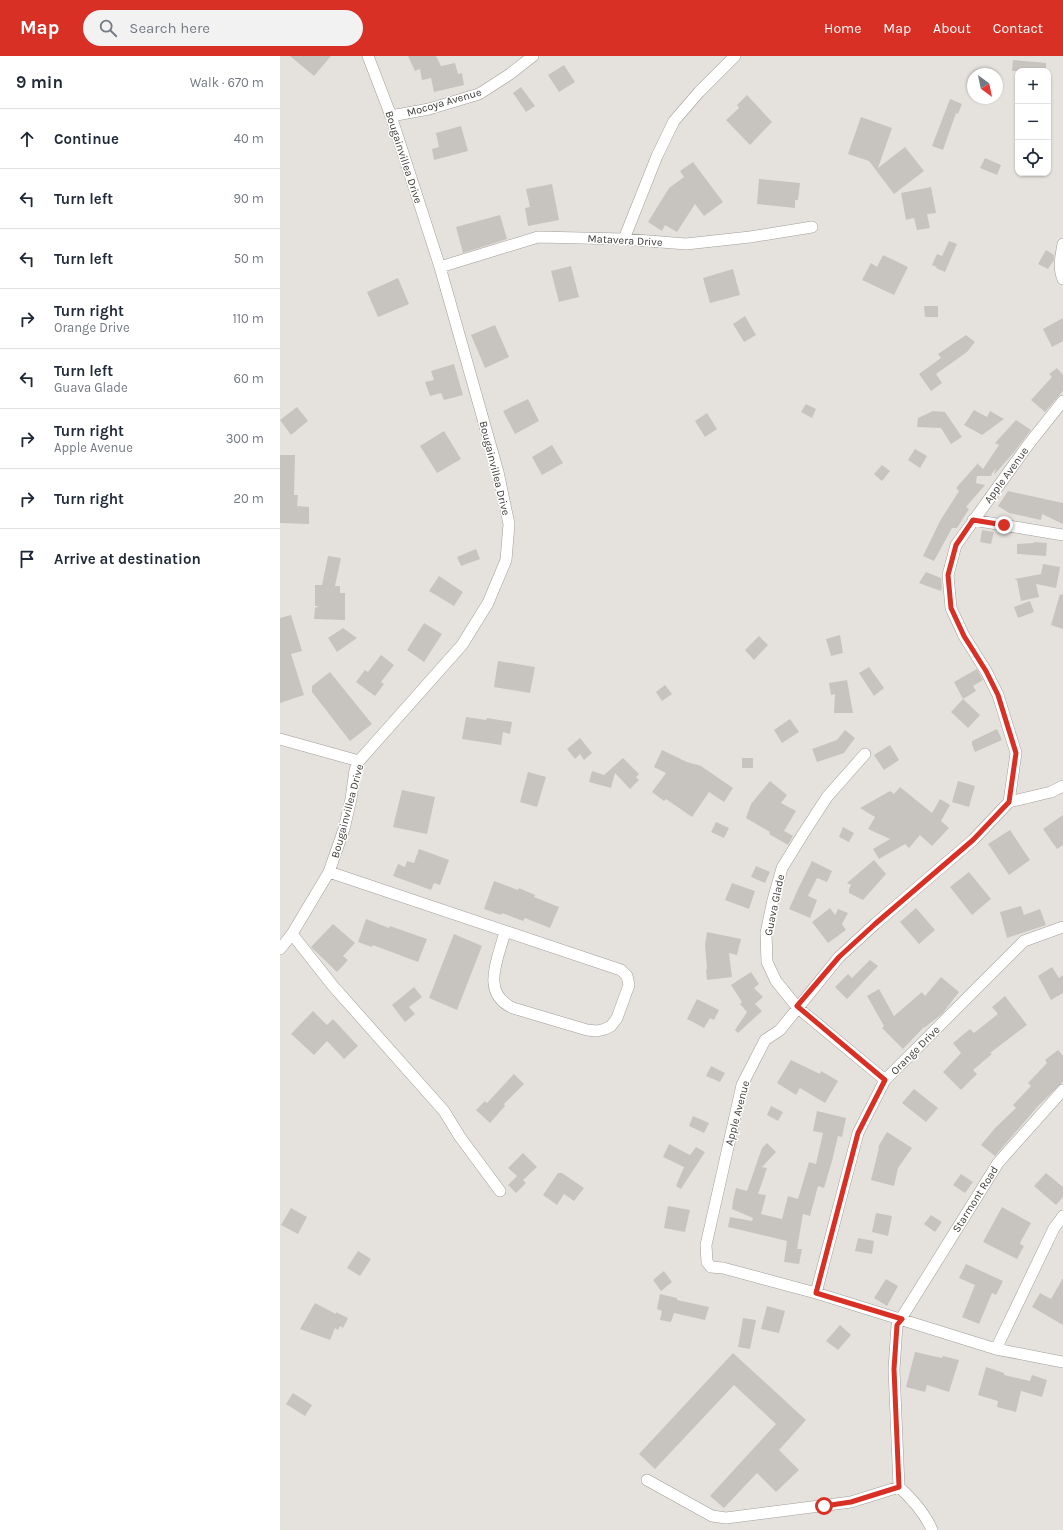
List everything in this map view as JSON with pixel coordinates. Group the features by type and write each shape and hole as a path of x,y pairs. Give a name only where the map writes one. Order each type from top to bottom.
{"street":[{"name":"Bougainvillea Drive","path":"280,949 292,934 329,872 344,829 359,761 462,645 488,602 506,560 509,524 498,472 440,267 391,116 368,56"},
{"name":"Mocoya Avenue","path":"391,116 429,108 478,94 510,74 533,56"},
{"path":"624,239 657,156 674,121 699,92 735,56"},
{"name":"Matavera Drive","path":"440,267 538,238 624,239 686,244 750,237 812,227"},
{"path":"1063,244 1060,257 1061,275 1063,279"},
{"name":"Apple Avenue","path":"816,1293 723,1268 711,1267 707,1262 706,1245 742,1085 765,1040 780,1030 797,1006 839,957 973,840 1009,802 1016,753 998,695 986,671 964,636 951,608 948,575 956,545 1028,444 1063,401"},
{"path":"973,520 1063,535"},
{"path":"280,739 359,761"},
{"name":"Guava Glade","path":"865,754 828,797 782,868 766,933 767,962 776,981 797,1006 885,1080"},
{"path":"1009,802 1051,792 1063,786"},
{"path":"329,872 621,970 627,976 629,985 617,1018 611,1026 597,1031 588,1030 512,1008 504,1004 498,998 494,989 493,979 505,932"},
{"name":"Orange Drive","path":"816,1293 858,1133 885,1080 1024,941 1063,927"},
{"path":"292,934 333,986 444,1111 460,1137 500,1191"},
{"name":"Starmont Road","path":"899,1487 894,1369 897,1325 998,1163 1063,1090"},
{"path":"996,1349 1054,1228 1063,1216"},
{"path":"816,1293 996,1349 1063,1362"},
{"path":"647,1480 712,1516 726,1518 851,1502 899,1487 911,1498 932,1530"}],"building":[{"path":"290,56 331,56 314,76"},
{"path":"408,56 436,56 441,66 455,63 458,74 462,73 464,85 434,92 431,78 422,80 420,69 415,71"},
{"path":"1013,60 1046,63 1046,68 1015,68 1015,71 1012,71"},
{"path":"564,65 575,82 559,92 548,75"},
{"path":"521,87 535,106 526,112 513,93"},
{"path":"747,95 772,122 750,145 726,120 739,108 737,105"},
{"path":"950,99 962,104 958,114 956,113 943,150 932,146"},
{"path":"861,117 892,128 878,168 905,147 924,171 894,194 869,161 848,154"},
{"path":"461,126 468,151 434,160 432,149 439,147 436,133"},
{"path":"985,158 1001,165 997,175 980,168"},
{"path":"693,162 723,202 704,216 695,204 677,232 665,225 662,231 648,222 669,188 684,177 680,171"},
{"path":"759,179 800,183 798,200 795,200 795,208 757,204"},
{"path":"552,184 559,220 528,226 525,208 530,207 526,189"},
{"path":"931,187 936,213 927,214 930,228 917,230 914,218 906,220 901,193"},
{"path":"500,215 507,239 463,253 456,227"},
{"path":"949,241 957,244 945,272 932,265 937,254 942,256"},
{"path":"1046,250 1054,255 1054,260 1048,269 1038,264"},
{"path":"883,255 908,267 894,295 862,280 871,263 877,267"},
{"path":"571,266 579,297 559,302 551,271"},
{"path":"733,269 740,295 710,303 703,278"},
{"path":"398,278 409,304 378,317 367,292"},
{"path":"924,306 938,306 938,317 925,317"},
{"path":"745,316 756,335 744,342 733,324"},
{"path":"1063,318 1063,341 1052,347 1043,329"},
{"path":"495,325 509,357 485,368 471,335"},
{"path":"966,335 975,342 967,352 936,374 942,383 931,391 919,374 941,358 938,354"},
{"path":"454,364 463,395 444,400 441,393 430,396 425,382 434,380 431,371"},
{"path":"1057,368 1063,375 1063,391 1045,412 1031,400 1052,377 1049,374"},
{"path":"528,399 539,421 515,434 503,411"},
{"path":"806,404 816,409 812,418 801,412"},
{"path":"297,407 308,421 291,435 280,420"},
{"path":"974,410 987,417 990,411 1004,419 982,435 964,425"},
{"path":"933,411 945,412 962,437 951,444 941,428 917,427 918,418"},
{"path":"707,413 717,429 705,437 695,421"},
{"path":"1016,420 1031,430 994,475 996,468 991,475 992,476 977,476 976,483 985,485 966,507 969,509 957,528 952,528 934,561 923,556 940,521 959,491 956,488 979,462 978,464 983,469 999,445 995,443"},
{"path":"444,431 461,459 437,473 420,446"},
{"path":"552,445 563,463 542,475 532,457"},
{"path":"915,449 927,456 920,468 908,460"},
{"path":"280,455 295,455 294,495 298,495 297,506 309,507 309,524 280,523"},
{"path":"882,465 890,471 882,481 874,474"},
{"path":"1008,491 1063,503 1063,524 1042,514 1041,520 1009,513 998,506"},
{"path":"982,530 994,532 991,544 980,542"},
{"path":"1034,542 1047,543 1046,556 1017,554 1017,544"},
{"path":"476,549 480,559 461,566 457,557"},
{"path":"328,556 341,558 335,586 340,586 340,593 345,593 345,620 314,619 315,608 319,606 315,606 315,585 322,585"},
{"path":"1043,564 1060,567 1056,588 1036,584 1039,597 1021,601 1017,580 1014,579 1041,574"},
{"path":"926,572 941,578 941,591 919,583"},
{"path":"439,576 463,592 454,606 429,591"},
{"path":"1060,594 1063,595 1063,629 1051,625"},
{"path":"1030,601 1034,612 1018,618 1014,607"},
{"path":"291,615 302,651 291,654 304,695 280,703 280,618"},
{"path":"424,623 442,634 424,662 407,650"},
{"path":"343,628 357,638 337,652 328,638"},
{"path":"840,635 843,653 831,656 826,639"},
{"path":"759,636 768,645 754,660 745,650"},
{"path":"381,655 394,665 381,682 384,684 375,696 356,682 365,670 368,672"},
{"path":"498,661 535,667 530,693 494,687"},
{"path":"869,667 884,688 874,696 859,673"},
{"path":"977,669 983,680 973,686 976,691 963,699 954,682"},
{"path":"330,672 372,724 350,741 312,692 312,686"},
{"path":"847,680 853,713 834,713 835,694 831,695 829,683"},
{"path":"665,685 672,694 662,701 656,692"},
{"path":"963,699 980,715 968,728 951,712"},
{"path":"466,717 486,720 487,718 512,722 510,734 503,732 501,745 462,739"},
{"path":"790,719 799,732 782,743 774,730"},
{"path":"997,729 1002,740 975,752 972,741"},
{"path":"845,730 855,738 844,753 817,762 812,749 837,740"},
{"path":"580,738 592,753 584,760 580,754 575,759 567,749"},
{"path":"890,745 899,760 884,770 874,755"},
{"path":"662,750 687,762 701,766 733,788 724,802 709,792 692,817 666,799 664,801 652,792 666,773 654,767"},
{"path":"623,758 639,774 636,777 639,780 630,789 615,773 611,788 589,782 592,771 604,775"},
{"path":"742,758 753,758 753,768 742,768"},
{"path":"528,772 546,777 537,807 520,802"},
{"path":"770,781 787,795 781,803 796,811 784,831 793,836 788,845 769,834 770,832 746,818 751,804"},
{"path":"958,781 975,786 969,807 952,802"},
{"path":"900,787 932,813 940,799 950,805 941,821 949,828 932,846 920,835 909,848 905,844 879,859 873,849 890,839 868,829 875,817 860,808 890,791 894,794"},
{"path":"402,790 435,797 427,834 393,827"},
{"path":"1063,815 1063,845 1057,849 1043,829"},
{"path":"716,822 729,828 724,838 711,832"},
{"path":"843,827 854,833 849,842 839,837"},
{"path":"1010,830 1030,860 1009,875 988,844"},
{"path":"419,849 449,860 440,885 434,883 431,890 393,876 398,864 405,867 407,861 414,863"},
{"path":"874,860 886,874 863,900 849,893 851,885 847,883"},
{"path":"812,861 832,871 827,882 817,878 808,896 817,900 810,918 789,909"},
{"path":"756,866 770,872 765,883 751,877"},
{"path":"969,872 991,899 972,915 950,887"},
{"path":"494,881 518,890 519,888 535,895 534,897 559,907 550,928 525,918 523,921 502,913 501,915 484,909"},
{"path":"732,883 755,891 749,909 725,900"},
{"path":"1021,906 1024,915 1040,909 1046,925 1007,938 1000,912"},
{"path":"830,908 835,915 838,909 848,913 842,924 846,930 828,943 812,922"},
{"path":"916,908 935,930 919,944 900,922"},
{"path":"366,919 389,928 390,926 427,939 418,962 373,945 372,947 358,942"},
{"path":"333,924 355,943 343,956 348,960 337,972 311,947"},
{"path":"707,932 741,939 737,955 729,953 732,977 707,980 705,945"},
{"path":"454,934 482,946 457,1010 429,998"},
{"path":"870,960 878,966 847,999 835,987 848,974 852,978"},
{"path":"1052,967 1059,978 1063,975 1063,993 1051,1000 1038,976"},
{"path":"751,972 759,984 754,988 763,997 755,1004 762,1011 738,1033 735,1030 747,1012 740,1004 742,1002 731,985"},
{"path":"941,977 959,992 942,1014 924,1027 903,1049 882,1028 884,1026 867,996 879,989 894,1016 922,992 925,996"},
{"path":"414,987 422,997 409,1007 415,1014 405,1022 392,1005"},
{"path":"1005,996 1027,1025 990,1053 992,1054 973,1070 977,1074 961,1090 943,1072 961,1053 953,1043 970,1029 974,1033 998,1014 992,1007"},
{"path":"697,999 719,1010 714,1020 710,1018 704,1028 687,1019"},
{"path":"313,1011 327,1025 333,1019 358,1046 344,1059 327,1041 314,1055 291,1034"},
{"path":"1058,1050 1063,1056 1063,1082 1039,1105 995,1156 981,1145 996,1127 1016,1108 1013,1105 1031,1086 1028,1083 1047,1063 1045,1060"},
{"path":"791,1060 820,1074 821,1071 838,1081 825,1103 800,1088 796,1095 777,1083"},
{"path":"711,1066 725,1073 720,1082 706,1076"},
{"path":"514,1074 524,1084 504,1104 505,1106 490,1123 476,1110 485,1101 487,1103"},
{"path":"914,1089 938,1108 926,1122 902,1103"},
{"path":"771,1106 783,1112 778,1121 767,1115"},
{"path":"817,1111 846,1118 842,1137 838,1136 824,1188 818,1186 810,1216 803,1214 797,1249 802,1249 799,1264 784,1262 787,1241 728,1227 730,1217 752,1221 753,1218 732,1209 733,1201 736,1188 747,1191 762,1148 767,1143 776,1152 762,1167 767,1168 758,1194 766,1195 761,1214 782,1219 788,1196 798,1199 809,1162 816,1164 823,1133 813,1131"},
{"path":"693,1116 709,1123 704,1133 689,1126"},
{"path":"887,1132 912,1148 898,1168 894,1186 871,1180 878,1147"},
{"path":"669,1144 690,1155 696,1147 705,1152 681,1189 676,1186 684,1167 663,1157"},
{"path":"523,1153 537,1167 523,1180 526,1183 516,1193 508,1185 517,1176 508,1168"},
{"path":"558,1173 562,1173 584,1188 574,1201 564,1194 557,1205 543,1195"},
{"path":"1046,1173 1063,1187 1063,1197 1056,1205 1034,1186"},
{"path":"961,1174 973,1182 965,1193 953,1185"},
{"path":"668,1206 690,1210 685,1232 664,1228"},
{"path":"1002,1207 1031,1223 1021,1241 1020,1244 1024,1246 1017,1259 983,1242"},
{"path":"291,1208 307,1217 298,1234 281,1225"},
{"path":"876,1213 892,1216 888,1236 872,1232"},
{"path":"931,1215 942,1222 935,1232 924,1224"},
{"path":"858,1238 874,1241 872,1254 855,1251"},
{"path":"358,1251 371,1259 360,1276 347,1268"},
{"path":"966,1264 1003,1281 996,1295 992,1293 979,1324 962,1317 975,1285 959,1278"},
{"path":"664,1271 672,1282 661,1291 653,1280"},
{"path":"1063,1278 1063,1325 1032,1307 1040,1293 1051,1299"},
{"path":"886,1279 898,1286 887,1306 874,1298"},
{"path":"660,1294 677,1298 677,1300 709,1307 705,1320 674,1313 671,1322 660,1320 662,1311 657,1309"},
{"path":"315,1303 336,1314 336,1312 348,1318 343,1328 340,1326 338,1330 335,1328 330,1340 300,1329"},
{"path":"767,1306 785,1311 779,1333 761,1329"},
{"path":"743,1318 756,1320 750,1349 738,1347"},
{"path":"840,1325 851,1335 838,1350 826,1341"},
{"path":"915,1352 959,1360 949,1392 927,1385 925,1392 906,1387"},
{"path":"733,1353 806,1420 779,1450 799,1470 776,1492 757,1473 724,1508 710,1496 776,1424 734,1385 655,1469 639,1454"},
{"path":"986,1367 1004,1373 1004,1375 1030,1381 1032,1375 1047,1380 1042,1397 1021,1391 1016,1412 997,1407 998,1401 978,1395"},
{"path":"293,1393 312,1405 305,1416 286,1404"}],"route":[{"path":"824,1506 851,1502 899,1487 894,1369 897,1325 902,1319 816,1293 858,1133 885,1080 797,1006 839,957 973,840 1009,802 1016,753 998,695 986,671 964,636 951,608 948,575 956,545 973,520 1004,525"}]}
